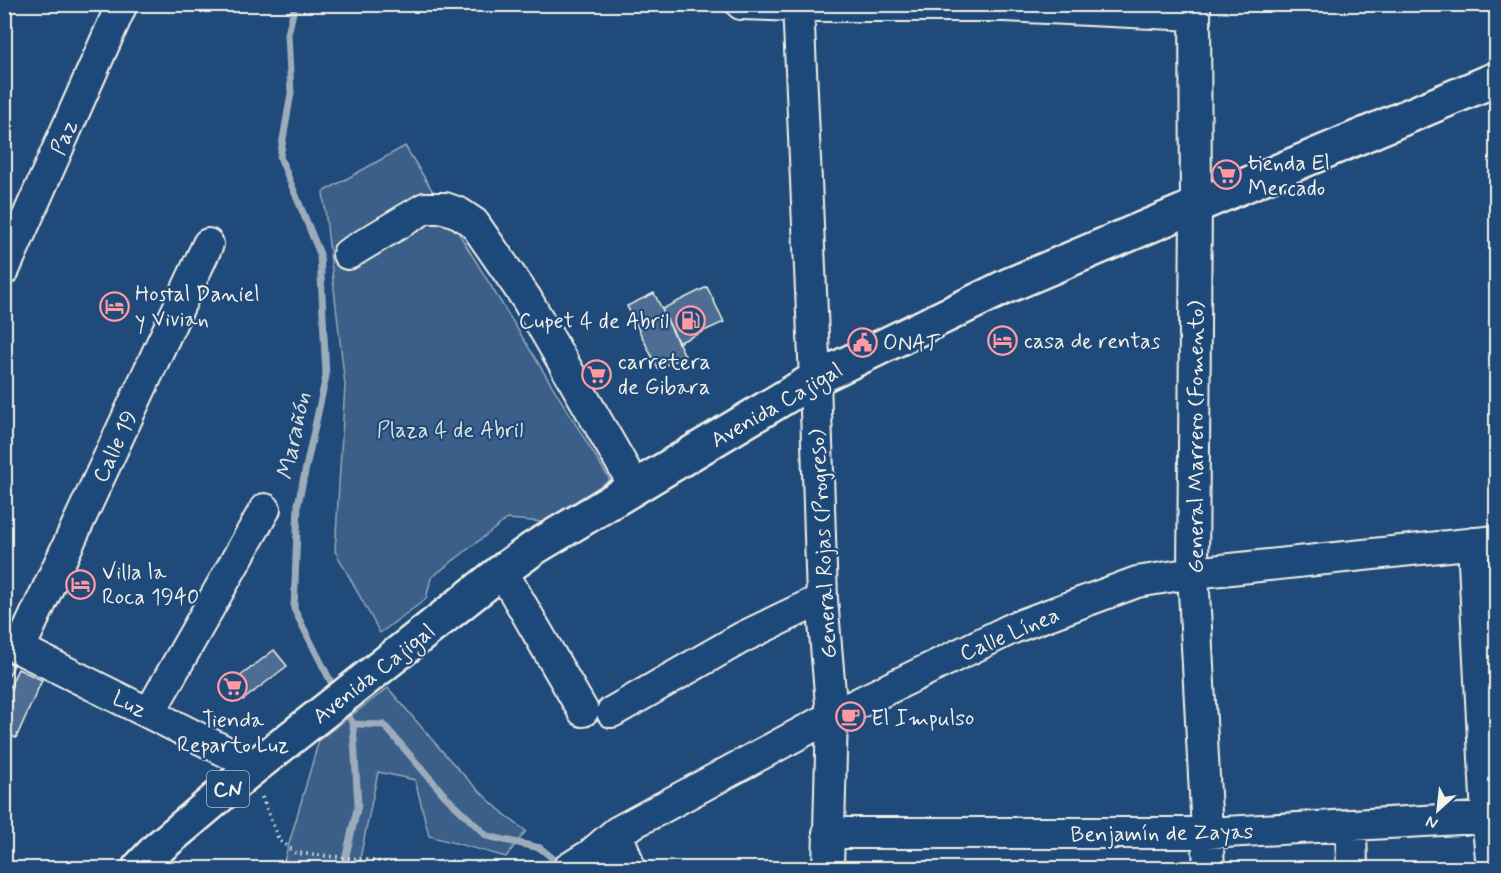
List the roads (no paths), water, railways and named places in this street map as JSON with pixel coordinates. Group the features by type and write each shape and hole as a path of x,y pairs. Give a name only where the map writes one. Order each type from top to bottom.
{"main road":[{"name":"Avenida Cajigal","path":"140,868 157,849 252,768 502,571 534,548 815,379 1007,286 1497,79"}],"street":[{"name":"Paz","path":"4,270 122,4"},
{"path":"741,4 1004,5 1195,10"},
{"name":"General Rojas (Progreso)","path":"798,5 815,379 822,599 832,716 828,868"},
{"name":"General Marrero (Fomento)","path":"1195,10 1193,573 1209,868"},
{"path":"348,254 425,208 445,208 459,213 474,223 526,298 635,487"},
{"name":"Calle 19","path":"12,645 208,243"},
{"path":"150,712 265,509"},
{"path":"1485,542 1492,868"},
{"name":"Calle Línea","path":"579,862 617,832 832,716 1013,628 1137,582 1193,573 1485,542"},
{"path":"502,571 583,711"},
{"path":"612,712 733,642 822,599"},
{"name":"Luz","path":"12,645 150,712 252,768"},
{"name":"Benjamín de Zayas","path":"828,833 1207,833 1492,817"},
{"path":"1351,825 1353,868"},
{"path":"617,832 630,868"}],"waterway":[{"name":"Marañón","path":"295,4 288,34 291,93 280,157 320,254 326,376 298,504 294,609 336,692"},
{"name":"Marañón","path":"343,868 358,805 353,724 344,707"},
{"path":"353,724 384,725 446,797 487,836 540,848 561,865"}],"place":[{"name":"tienda El Mercado","path":"1227,175"},
{"name":"Hostal Daniel y Vivian","path":"114,306"},
{"name":"Cupet 4 de Abril","path":"690,320"},
{"name":"casa de rentas","path":"1003,340"},
{"name":"ONAT","path":"862,342"},
{"name":"carretera de Gibara","path":"597,374"},
{"name":"Villa la Roca 1940","path":"81,584"},
{"name":"Tienda Reparto Luz","path":"233,687"},
{"name":"El Impulso","path":"850,717"}],"park label":[{"name":"Plaza 4 de Abril","path":"450,429"}]}
